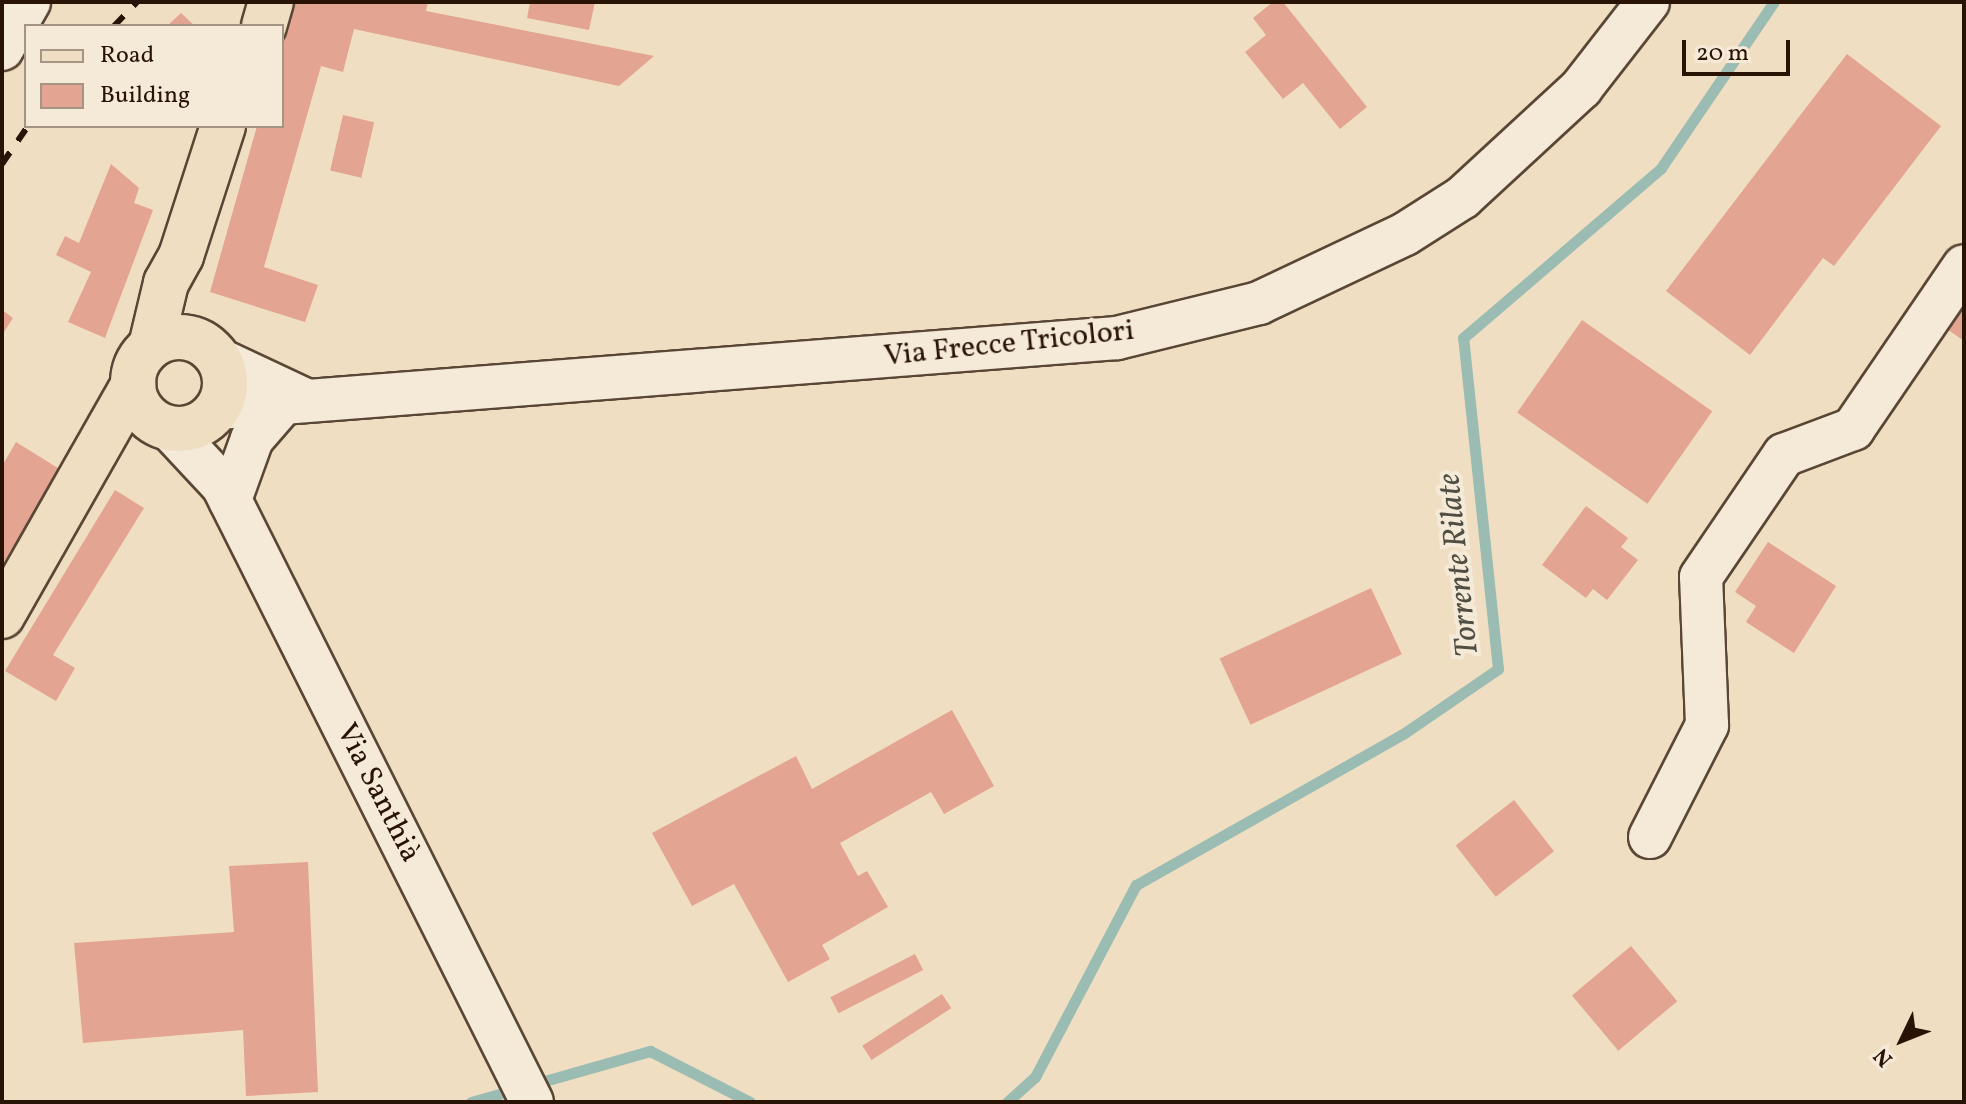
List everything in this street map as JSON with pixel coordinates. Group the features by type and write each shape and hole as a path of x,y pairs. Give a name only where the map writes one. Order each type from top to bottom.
{"main road":[{"path":"245,24 250,2"},
{"path":"265,24 271,2"},
{"path":"151,346 166,283 181,256 222,128"},
{"path":"90,468 162,425 200,425 215,412 225,389 210,351 190,322 181,256"},
{"path":"2,616 90,468 133,385 141,357 151,346 176,337 210,351"},
{"path":"133,385 136,400 162,425"}],"street":[{"path":"2,49 29,2"},
{"name":"Via Frecce Tricolori","path":"215,412 295,401 1117,338 1259,303 1405,234 1463,197 1581,88 1648,2"},
{"path":"1650,837 1707,725 1701,577 1784,455 1853,429 1964,266"},
{"path":"210,351 295,401 252,439 227,493"},
{"name":"Via Santhià","path":"215,412 227,493"},
{"name":"Via Santhià","path":"162,425 227,493 532,1102"}],"building":[{"path":"290,2 428,2 426,11 654,56 619,86 354,29 343,72 321,66 264,267 318,285 305,322 210,292 256,128 284,128 284,26"},
{"path":"530,2 595,2 589,30 527,18"},
{"path":"1273,2 1283,2 1367,107 1340,129 1303,83 1283,99 1245,52 1266,35 1253,18"},
{"path":"181,13 193,24 169,24"},
{"path":"1847,54 1941,126 1834,266 1823,258 1750,355 1666,291"},
{"path":"343,115 374,122 361,178 330,171"},
{"path":"111,164 139,188 134,203 153,210 105,338 68,322 91,272 56,255 65,236 79,243"},
{"path":"1964,298 1964,341 1944,327"},
{"path":"2,310 13,318 2,335"},
{"path":"1582,320 1712,411 1647,504 1517,413"},
{"path":"16,442 61,470 2,565 2,466"},
{"path":"115,490 144,508 53,655 75,668 56,701 5,671"},
{"path":"1586,506 1628,538 1621,547 1638,560 1607,600 1593,589 1586,598 1542,565"},
{"path":"1768,542 1836,586 1794,653 1746,622 1756,606 1735,592"},
{"path":"1371,588 1402,654 1250,725 1220,659"},
{"path":"952,710 994,786 944,814 931,792 840,843 858,876 867,871 888,907 822,945 830,959 788,982 734,884 692,906 652,833 796,756 812,789"},
{"path":"1514,800 1554,851 1496,897 1456,846"},
{"path":"308,862 318,1092 246,1096 243,1030 83,1043 74,943 234,932 229,866"},
{"path":"1631,946 1677,1001 1618,1051 1572,995"},
{"path":"915,954 923,970 839,1013 830,997"},
{"path":"942,994 951,1008 872,1060 862,1046"}],"waterway":[{"name":"Torrente Rilate","path":"1007,1102 1035,1077 1136,885 1403,734 1498,669 1463,338 1661,168 1774,2"},
{"name":"Torrente Rilate","path":"534,1084 650,1051 750,1102"},
{"name":"Torrente Rilate","path":"471,1102 517,1089"}],"railway":[{"path":"116,24 137,2"},
{"path":"2,164 27,128"}]}
